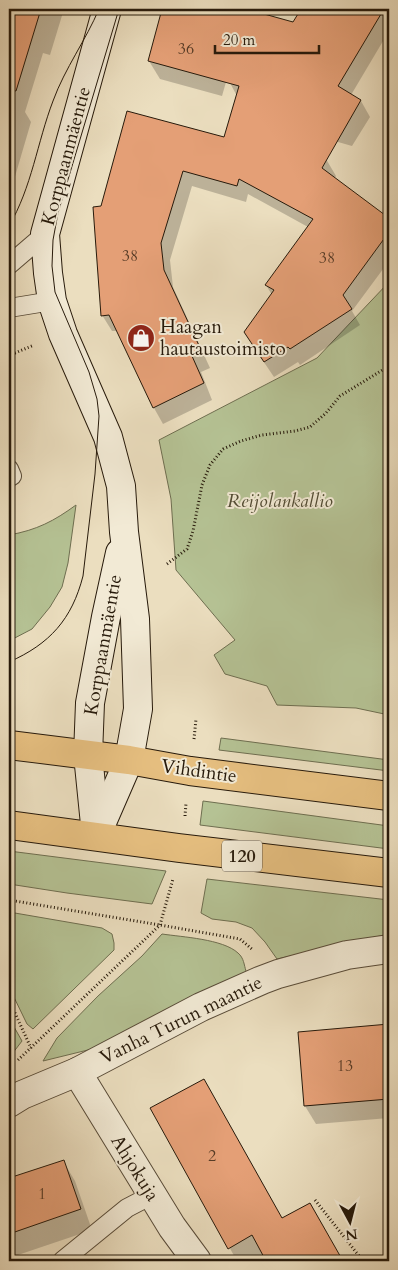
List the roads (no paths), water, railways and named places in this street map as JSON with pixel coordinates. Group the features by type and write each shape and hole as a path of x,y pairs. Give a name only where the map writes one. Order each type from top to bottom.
{"main road":[{"name":"Vihdintie","path":"9,745 129,760 190,771 389,796"},
{"name":"120","path":"9,825 389,874"}],"street":[{"name":"Korppaanmäentie","path":"96,836 129,760 138,709 135,619 124,532 121,486 108,437 63,334 52,301 45,234 107,9"},
{"name":"Korppaanmäentie","path":"96,836 88,755 90,703 124,532"},
{"name":"Vanha Turun maantie","path":"9,1103 22,1095 76,1072 201,1007 262,980 347,955 389,949"},
{"name":"Ahjokuja","path":"76,1072 193,1260"}],"lane":[{"path":"9,265 45,234"},
{"path":"9,308 52,301"},
{"path":"62,1261 127,1208 152,1195"}],"tram line":[{"path":"9,226 23,196 34,165 47,117 58,89 99,9"},
{"path":"9,662 36,647 57,628 73,605 83,576 95,474 99,416 97,399 89,372 55,292 52,266 53,240 58,213 119,9"}],"place":[{"name":"Haagan hautaustoimisto","path":"141,338"}],"park label":[{"name":"Reijolankallio","path":"280,501"}]}
